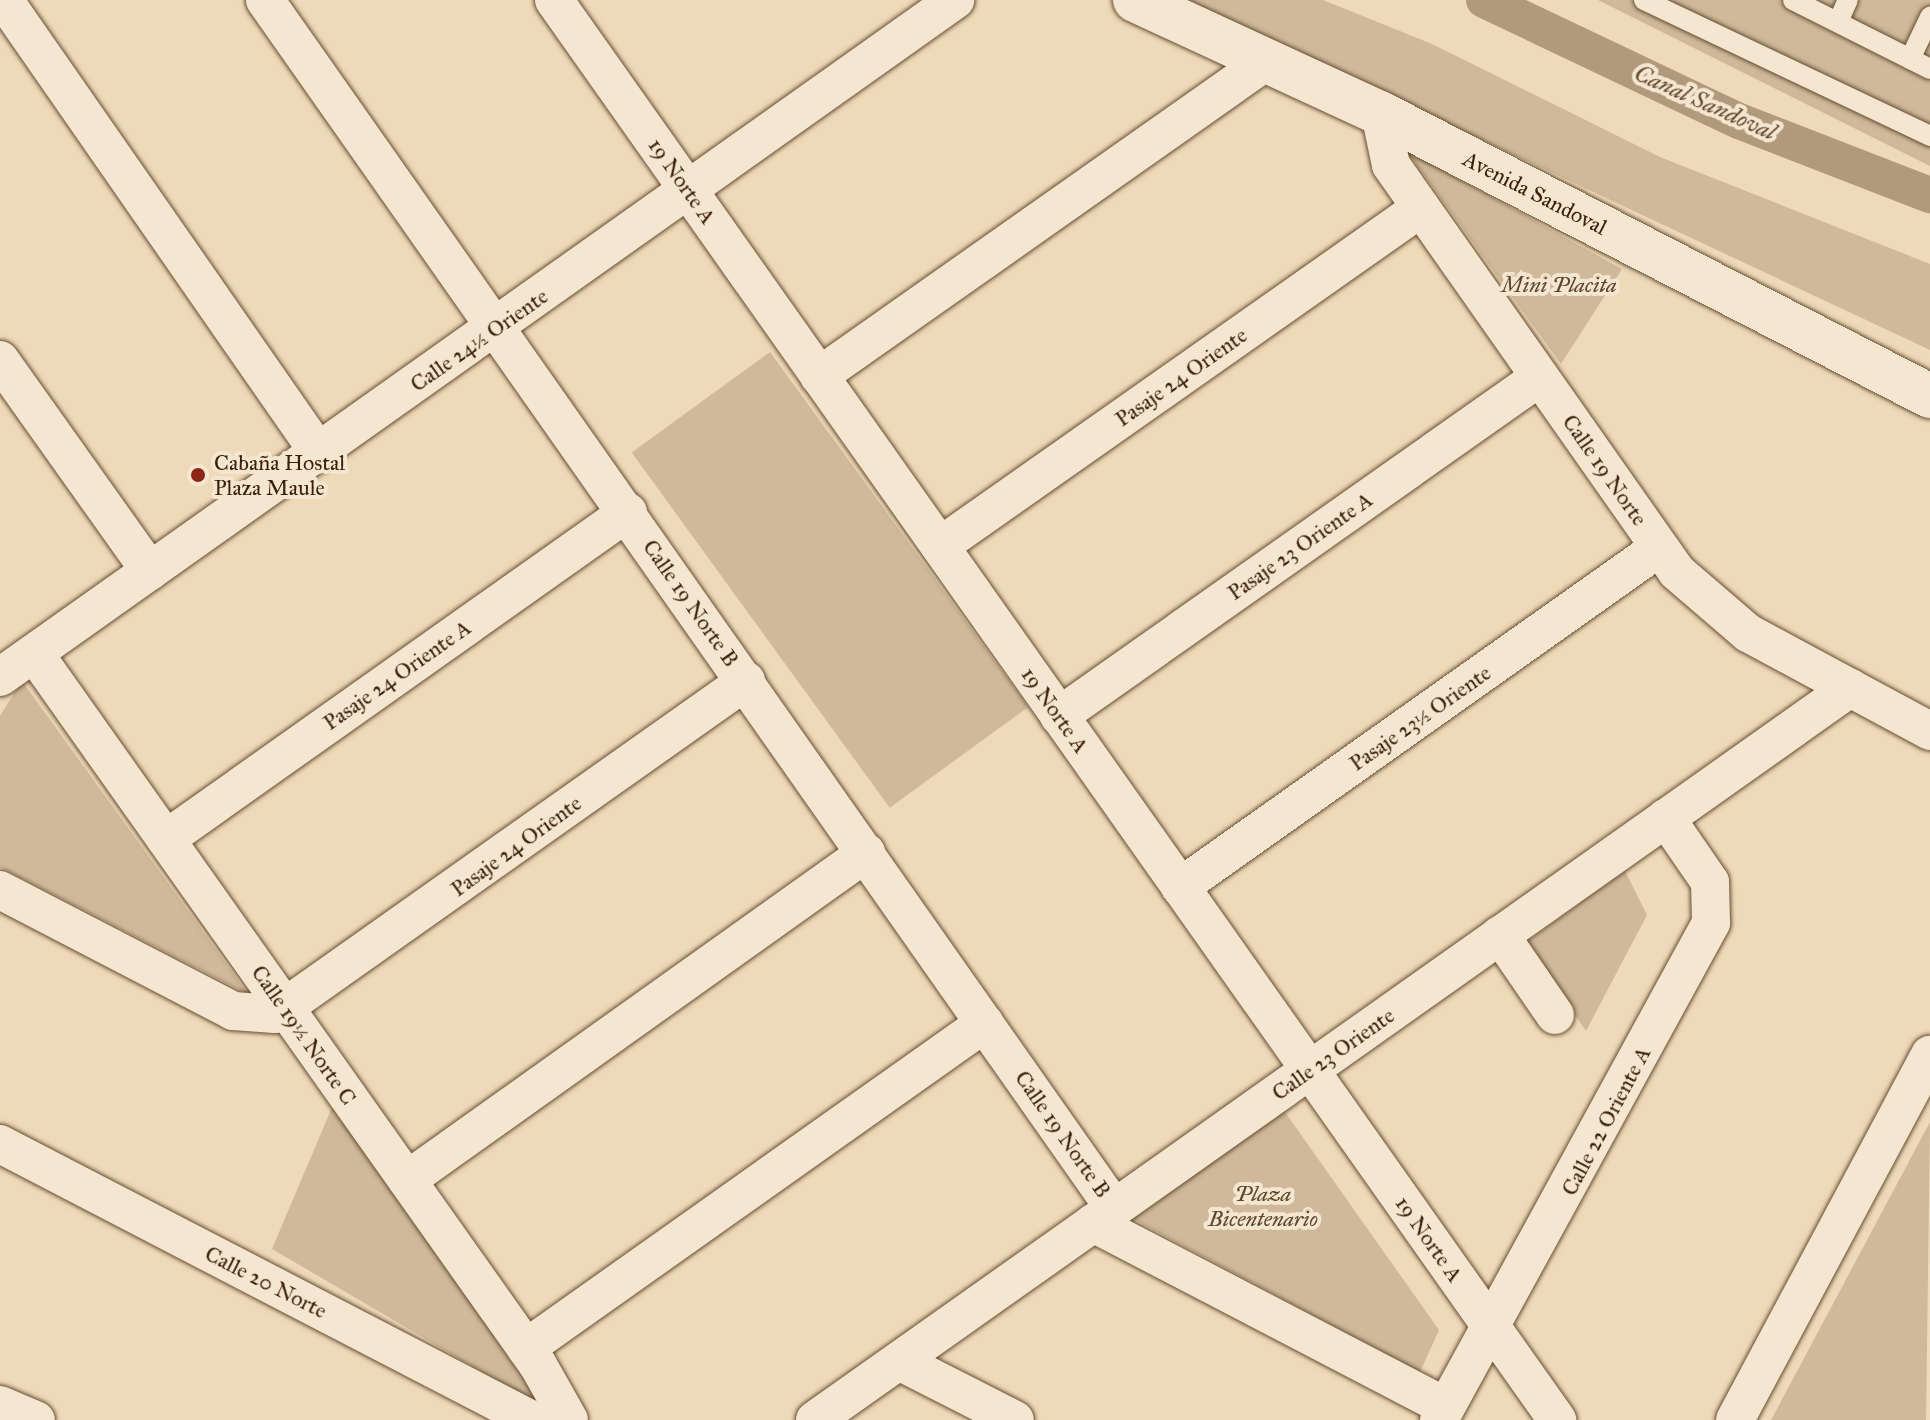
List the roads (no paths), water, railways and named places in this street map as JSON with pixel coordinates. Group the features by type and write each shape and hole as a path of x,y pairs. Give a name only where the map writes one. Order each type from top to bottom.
{"street":[{"path":"4,0 319,453"},
{"name":"Calle 19 Norte B","path":"265,0 985,1023 1104,1216"},
{"name":"Calle 24½ Oriente","path":"0,677 955,0"},
{"name":"Avenida Sandoval","path":"1135,0 1380,113 1930,396"},
{"name":"19 Norte A","path":"559,2 819,376 1557,1420"},
{"path":"819,376 1268,60"},
{"name":"Calle 19 Norte","path":"1380,113 1391,165 1659,548 1726,618 1930,731"},
{"name":"Pasaje 24 Oriente","path":"940,546 1421,208"},
{"path":"0,360 150,571"},
{"name":"Pasaje 23 Oriente A","path":"1059,716 1540,377"},
{"name":"Pasaje 24 Oriente A","path":"166,839 628,512"},
{"name":"Pasaje 23½ Oriente","path":"1180,887 1659,548"},
{"name":"Calle 19½ Norte C","path":"34,653 526,1348 569,1420"},
{"name":"Pasaje 24 Oriente","path":"286,1010 746,681"},
{"name":"Calle 23 Oriente","path":"815,1420 1850,688"},
{"name":"Calle 22 Oriente A","path":"1442,1413 1489,1324 1508,1302 1711,923 1710,882 1666,818"},
{"path":"407,1180 866,853"},
{"path":"0,890 233,1011 261,1017 286,1010"},
{"path":"1500,935 1555,1015"},
{"path":"526,1348 985,1023"},
{"path":"1735,1420 1930,1055"},
{"name":"Calle 20 Norte","path":"0,1144 532,1420"},
{"path":"1104,1216 1442,1413"},
{"path":"899,1361 1015,1420"},
{"path":"0,1405 36,1420"}],"lane":[{"path":"1644,0 1930,136"},
{"path":"1793,0 1930,69"},
{"path":"1838,22 1848,0"},
{"path":"1910,59 1930,17"}],"waterway":[{"name":"Canal Sandoval","path":"1484,0 1739,121 1930,195"}],"place":[{"name":"Cabaña Hostal Plaza Maule","path":"198,475"}],"park label":[{"name":"Mini Placita","path":"1559,285"},
{"name":"Plaza Bicentenario","path":"1263,1206"}]}
